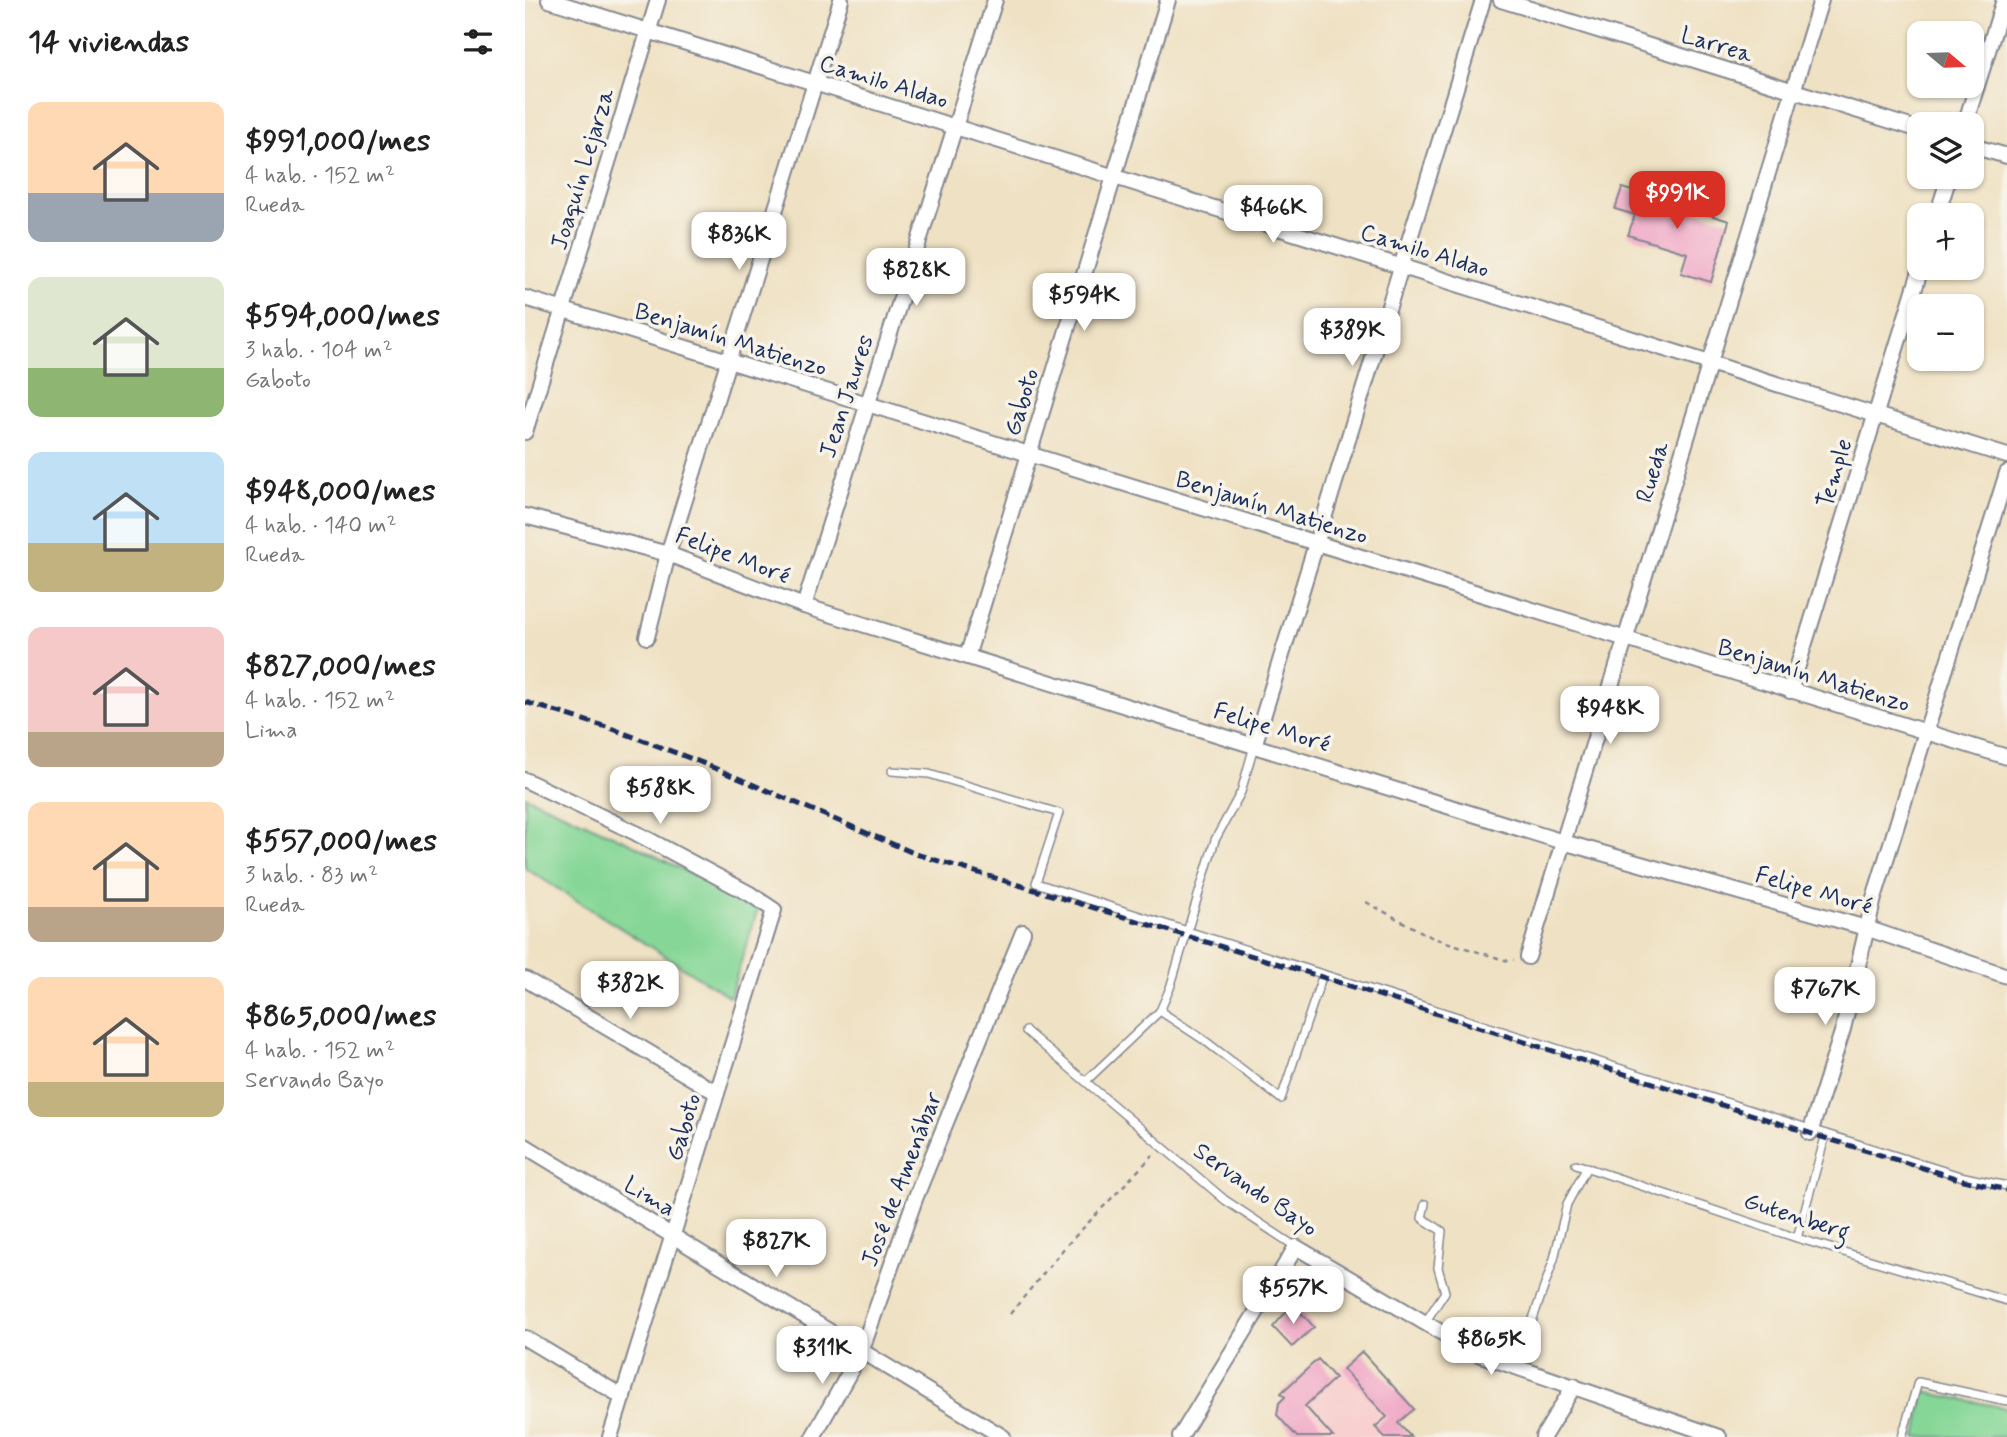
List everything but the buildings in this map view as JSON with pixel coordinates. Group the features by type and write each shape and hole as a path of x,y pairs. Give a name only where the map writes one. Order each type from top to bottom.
{"street":[{"name":"Camilo Aldao","path":"549,0 2007,456"},
{"name":"Joaquín Lejarza","path":"525,432 658,0"},
{"path":"647,637 668,554 841,0"},
{"name":"Jean Jaures","path":"804,606 995,0"},
{"name":"Gaboto","path":"967,657 1168,0"},
{"path":"1254,746 1483,0"},
{"name":"Larrea","path":"1501,0 1907,126"},
{"name":"Rueda","path":"1528,957 1821,0"},
{"path":"1969,112 2004,0"},
{"path":"1984,149 2007,156"},
{"name":"Temple","path":"1790,691 1917,280"},
{"name":"Benjamín Matienzo","path":"525,298 1624,641 2007,757"},
{"path":"1810,1131 1843,1029 1866,928 2007,473"},
{"name":"Felipe Moré","path":"525,516 668,554 804,606 1563,842 1866,928 2007,976"},
{"name":"Gaboto","path":"525,780 636,833 750,894 774,910 610,1437"},
{"name":"José de Amenábar","path":"813,1437 861,1352 915,1199 1023,932"},
{"path":"525,979 717,1093"},
{"name":"Lima","path":"525,1146 1003,1437"},
{"path":"1180,1437 1296,1247"},
{"name":"Servando Bayo","path":"1296,1247 1478,1354 1719,1437"},
{"path":"525,1338 623,1396"},
{"path":"1543,1437 1574,1386"}],"lane":[{"path":"1086,1081 1160,1011 1170,988 1215,840 1241,792 1254,746"},
{"path":"892,771 929,774 1059,813 1036,883 1810,1131 1960,1176 2007,1186"},
{"path":"1160,1011 1204,1040 1281,1099 1323,974"},
{"name":"Servando Bayo","path":"1026,1031 1161,1148 1251,1220 1296,1247"},
{"path":"1797,1238 1826,1134"},
{"name":"Gutenberg","path":"1576,1164 1797,1238 2007,1301"},
{"path":"1516,1367 1554,1259 1567,1204 1587,1167"},
{"path":"1425,1204 1422,1219 1442,1231 1438,1268 1445,1292 1426,1321"},
{"path":"1902,1437 1918,1382 2007,1401"}],"path":[{"path":"1366,902 1433,938 1508,961 1528,957"},
{"path":"1010,1314 1065,1247 1161,1148"}],"shaded area":[{"path":"1362,1352 1414,1409 1399,1423 1411,1437 1297,1437 1277,1415 1279,1403 1285,1397 1281,1393 1331,1374 1343,1363 1346,1366"}],"green space":[{"path":"525,796 628,842 758,908 730,997 525,868"},
{"path":"1924,1392 2007,1408 2007,1437 1916,1437"}],"railway":[{"path":"525,702 613,729 700,762 916,854 1322,977 1825,1138 1959,1179 2007,1190"}]}
